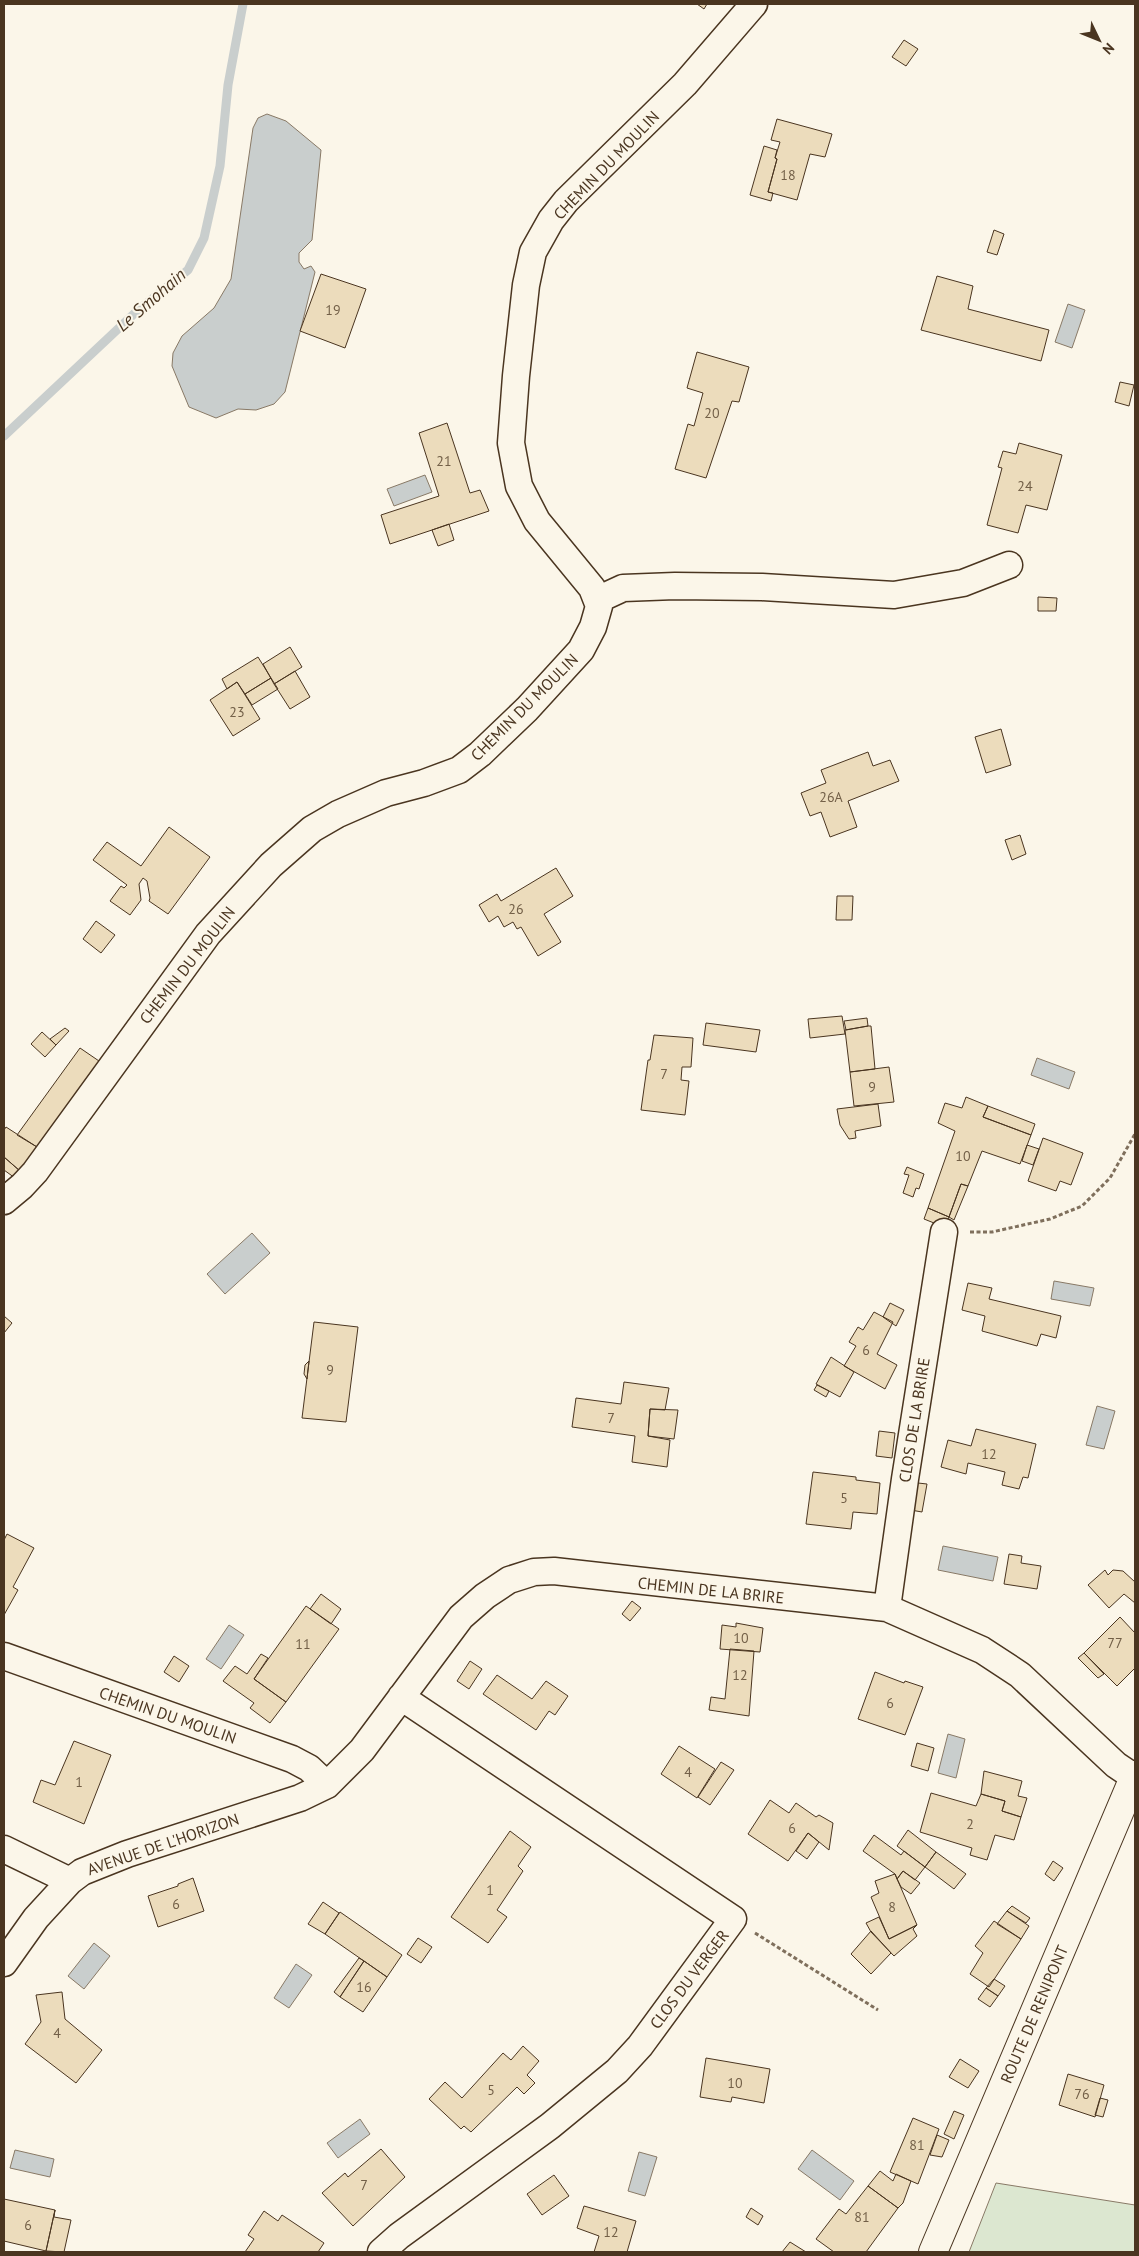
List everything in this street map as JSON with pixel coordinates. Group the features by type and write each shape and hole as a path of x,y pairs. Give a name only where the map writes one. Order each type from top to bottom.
{"street":[{"name":"CHEMIN DU MOULIN","path":"4,1201 35,1172 208,934 271,865 312,829 338,814 386,793 424,783 459,770 480,754 581,650 593,627 599,606 597,600 592,588 537,520 519,486 511,443 526,285 533,252 551,220 566,201 685,84 754,4"},
{"path":"597,600 623,588 675,586 762,587 894,595 963,583 1009,565"},
{"name":"CLOS DE LA BRIRE","path":"887,1608 910,1444 944,1232"},
{"name":"CHEMIN DE LA BRIRE","path":"327,1785 362,1750 462,1617 485,1596 509,1580 534,1572 554,1572 887,1608 982,1650 1020,1675 1116,1765 1135,1776"},
{"name":"CHEMIN DU MOULIN","path":"4,1656 292,1759 309,1768 327,1785"},
{"name":"CLOS DU VERGER","path":"382,2252 399,2236 550,2126 617,2071 640,2046 733,1920 401,1697"},
{"name":"ROUTE DE RENIPONT","path":"933,2252 1135,1776"},
{"name":"AVENUE DE L'HORIZON","path":"4,1849 70,1881 82,1872 126,1854 300,1798 327,1785"},
{"path":"4,1963 36,1918 70,1881"}],"path":[{"path":"944,1232 992,1232 1050,1219 1082,1206 1110,1178 1135,1134"},
{"path":"733,1920 878,2010"}],"green space":[{"path":"996,2183 1135,2205 1135,2252 969,2252"}],"shaded area":[{"path":"267,114 286,121 321,150 312,240 299,253 299,262 304,269 311,266 315,272 285,392 274,404 256,410 238,409 216,418 189,407 172,366 173,353 182,336 214,308 231,279 253,128 258,118"},
{"path":"1068,304 1085,310 1072,348 1055,342"},
{"path":"425,475 432,492 394,506 387,489"},
{"path":"1037,1058 1075,1072 1069,1089 1031,1075"},
{"path":"252,1233 270,1253 225,1294 207,1274"},
{"path":"1054,1281 1094,1288 1090,1306 1051,1299"},
{"path":"1097,1406 1115,1411 1104,1449 1086,1445"},
{"path":"943,1546 998,1557 993,1581 938,1570"},
{"path":"229,1625 244,1635 221,1669 206,1659"},
{"path":"948,1734 965,1739 956,1778 938,1773"},
{"path":"94,1943 110,1956 84,1989 68,1976"},
{"path":"296,1964 312,1975 289,2008 274,1998"},
{"path":"360,2119 370,2134 338,2158 327,2143"},
{"path":"15,2150 54,2159 50,2177 10,2168"},
{"path":"812,2150 854,2181 840,2200 798,2169"},
{"path":"639,2152 657,2157 645,2196 628,2191"}],"building":[{"path":"697,4 707,4 704,9"},
{"path":"904,40 918,49 906,66 892,57"},
{"path":"777,119 832,134 825,157 810,154 797,200 768,192 780,142 771,140"},
{"path":"764,146 777,150 775,158 777,159 768,192 773,193 771,201 750,195"},
{"path":"994,230 1004,234 997,255 987,252"},
{"path":"321,274 366,289 345,348 300,331"},
{"path":"937,276 973,286 968,309 1049,330 1041,361 921,330"},
{"path":"697,352 749,367 739,402 732,401 706,478 675,469 688,424 694,426 703,393 687,388"},
{"path":"1120,382 1134,385 1129,406 1115,402"},
{"path":"447,423 470,493 480,490 489,511 390,544 381,515 439,496 419,433"},
{"path":"1019,443 1062,455 1047,510 1026,505 1018,533 987,525 1002,468 998,467 1003,451 1016,454"},
{"path":"449,524 454,540 438,546 432,530"},
{"path":"1038,597 1057,598 1056,611 1038,611"},
{"path":"290,647 302,667 274,684 263,664"},
{"path":"258,657 271,678 245,694 237,682 227,689 222,679"},
{"path":"295,671 310,697 290,709 274,684"},
{"path":"271,678 278,689 252,705 245,694"},
{"path":"237,682 260,719 233,736 210,700"},
{"path":"1001,729 1011,765 986,773 975,737"},
{"path":"868,752 873,766 890,760 899,781 848,801 857,827 830,837 821,812 810,816 801,793 826,783 821,770"},
{"path":"169,827 210,857 168,914 149,901 147,881 143,878 139,884 141,900 130,915 110,901 121,886 124,888 127,885 93,860 107,842 141,866"},
{"path":"1020,835 1026,854 1012,860 1005,840"},
{"path":"556,868 573,896 544,914 561,942 538,956 521,927 517,929 513,922 504,927 498,916 489,922 479,905 497,894 501,901"},
{"path":"837,896 853,896 852,920 836,920"},
{"path":"96,921 115,935 101,953 83,939"},
{"path":"842,1016 845,1034 810,1038 808,1019"},
{"path":"867,1018 868,1026 846,1030 844,1021"},
{"path":"706,1023 760,1030 756,1052 703,1045"},
{"path":"871,1026 875,1069 850,1072 845,1030"},
{"path":"65,1028 69,1031 56,1045 50,1039"},
{"path":"42,1032 56,1045 45,1057 31,1044"},
{"path":"654,1035 693,1038 691,1067 682,1067 681,1080 689,1081 685,1115 641,1110 648,1060 650,1060"},
{"path":"80,1048 99,1061 37,1147 17,1135"},
{"path":"889,1067 894,1102 854,1106 850,1072"},
{"path":"966,1097 988,1106 983,1117 1031,1135 1020,1164 982,1151 968,1186 961,1184 949,1217 928,1208 955,1131 938,1123 945,1103 962,1108"},
{"path":"878,1104 881,1126 855,1131 856,1138 849,1139 840,1125 837,1109"},
{"path":"988,1106 1035,1124 1031,1135 983,1117"},
{"path":"6,1127 37,1147 20,1171 4,1157 4,1130"},
{"path":"1043,1138 1083,1153 1071,1185 1060,1181 1056,1191 1028,1181"},
{"path":"1027,1145 1039,1149 1033,1165 1022,1161"},
{"path":"4,1157 20,1171 15,1178 4,1170"},
{"path":"907,1167 924,1174 919,1189 916,1188 913,1197 903,1193 909,1175 904,1174"},
{"path":"961,1184 968,1186 954,1220 949,1217"},
{"path":"928,1208 949,1217 944,1227 924,1219"},
{"path":"968,1283 992,1288 989,1299 1061,1316 1056,1338 1041,1334 1037,1346 982,1331 985,1316 962,1310"},
{"path":"890,1303 904,1310 896,1326 883,1317"},
{"path":"874,1312 893,1322 877,1354 897,1365 885,1389 844,1366 856,1346 849,1342 858,1327 863,1330"},
{"path":"4,1316 12,1323 4,1333"},
{"path":"314,1322 358,1327 346,1422 302,1418"},
{"path":"831,1357 854,1372 840,1397 816,1384"},
{"path":"309,1361 307,1379 304,1374 305,1365"},
{"path":"624,1382 669,1388 665,1410 650,1409 648,1436 670,1440 667,1467 632,1462 635,1436 572,1427 576,1398 621,1404"},
{"path":"817,1385 829,1391 826,1397 814,1390"},
{"path":"650,1409 678,1410 674,1439 648,1436"},
{"path":"976,1429 1036,1444 1028,1478 1023,1477 1019,1489 1002,1485 1005,1472 968,1463 966,1474 941,1467 948,1440 971,1446"},
{"path":"879,1431 895,1433 892,1458 876,1456"},
{"path":"813,1472 856,1477 856,1480 880,1483 877,1514 853,1512 851,1529 806,1524"},
{"path":"909,1482 927,1484 922,1512 905,1509"},
{"path":"7,1534 34,1548 13,1587 18,1590 4,1615 4,1540"},
{"path":"1009,1554 1022,1556 1021,1563 1041,1566 1037,1589 1004,1584"},
{"path":"1105,1570 1108,1575 1113,1570 1123,1571 1135,1582 1135,1603 1124,1594 1109,1608 1088,1585"},
{"path":"321,1594 341,1609 331,1624 310,1609"},
{"path":"632,1601 641,1608 630,1621 622,1614"},
{"path":"306,1606 339,1629 286,1702 254,1679"},
{"path":"1120,1617 1135,1633 1135,1668 1117,1686 1084,1653"},
{"path":"736,1623 763,1628 760,1652 720,1649 722,1625 736,1627"},
{"path":"730,1649 754,1651 749,1716 709,1710 711,1697 725,1699"},
{"path":"1084,1653 1104,1674 1098,1678 1078,1658"},
{"path":"261,1654 268,1658 254,1679 286,1702 270,1723 250,1708 254,1703 223,1681 235,1666 247,1674"},
{"path":"174,1656 189,1666 179,1682 164,1672"},
{"path":"470,1661 482,1669 469,1689 457,1681"},
{"path":"875,1672 904,1683 905,1681 923,1687 905,1735 858,1719"},
{"path":"497,1675 532,1699 546,1681 568,1696 555,1715 549,1711 536,1730 483,1694"},
{"path":"74,1741 111,1755 84,1824 33,1802 41,1780 55,1785"},
{"path":"917,1743 934,1748 928,1771 911,1766"},
{"path":"679,1746 715,1769 697,1798 661,1774"},
{"path":"721,1762 734,1770 710,1805 698,1797"},
{"path":"984,1771 1022,1781 1018,1796 1027,1798 1021,1817 1002,1811 1005,1801 981,1794"},
{"path":"931,1793 976,1806 981,1794 1005,1801 1002,1811 1021,1817 1014,1840 995,1835 987,1860 970,1855 972,1848 920,1832"},
{"path":"770,1800 789,1813 796,1803 816,1817 819,1815 833,1823 829,1850 808,1833 788,1861 748,1834"},
{"path":"908,1830 936,1852 925,1867 897,1846"},
{"path":"510,1831 531,1847 518,1866 523,1871 497,1910 507,1917 488,1943 451,1917"},
{"path":"808,1833 819,1842 807,1859 796,1851"},
{"path":"874,1835 901,1855 904,1851 925,1867 915,1880 903,1871 897,1879 895,1874 863,1851"},
{"path":"936,1852 966,1874 954,1889 925,1867"},
{"path":"1053,1861 1063,1868 1054,1881 1045,1874"},
{"path":"903,1871 920,1883 911,1894 901,1887 897,1879"},
{"path":"895,1874 917,1925 889,1939 871,1897 879,1893 875,1881"},
{"path":"193,1878 204,1911 158,1927 148,1896 178,1886 178,1884"},
{"path":"323,1902 339,1913 325,1934 308,1924"},
{"path":"1012,1906 1030,1918 1026,1923 1007,1911"},
{"path":"1007,1911 1029,1926 1021,1939 997,1924"},
{"path":"340,1912 402,1955 387,1977 325,1934"},
{"path":"879,1917 889,1939 917,1925 913,1929 917,1936 894,1956 871,1932 866,1923"},
{"path":"994,1921 1021,1939 989,1987 970,1974 983,1953 975,1946"},
{"path":"871,1931 891,1953 871,1974 851,1954"},
{"path":"418,1938 432,1947 421,1963 407,1954"},
{"path":"359,1958 364,1961 340,1997 334,1992"},
{"path":"364,1961 387,1977 363,2012 340,1997"},
{"path":"994,1979 1005,1986 998,1996 986,1988"},
{"path":"986,1988 998,1996 990,2007 978,1999"},
{"path":"62,1992 65,2019 102,2050 76,2083 25,2044 41,2022 36,1995"},
{"path":"523,2046 539,2061 527,2075 535,2083 524,2094 517,2087 471,2132 464,2126 461,2129 429,2099 445,2082 462,2098 503,2053 511,2060"},
{"path":"706,2058 770,2069 764,2103 732,2097 731,2102 700,2097"},
{"path":"960,2059 979,2071 968,2088 949,2077"},
{"path":"1068,2074 1104,2085 1095,2117 1059,2105"},
{"path":"1100,2098 1108,2100 1103,2117 1095,2115"},
{"path":"954,2111 964,2115 954,2139 944,2134"},
{"path":"913,2118 939,2129 918,2184 890,2172"},
{"path":"937,2135 949,2140 942,2157 930,2155"},
{"path":"381,2149 405,2177 353,2226 322,2193 345,2173 348,2177"},
{"path":"880,2171 893,2181 896,2174 911,2181 903,2203 898,2208 868,2186"},
{"path":"554,2175 569,2196 542,2215 527,2194"},
{"path":"868,2186 898,2208 866,2252 834,2252 816,2239 839,2209 846,2214"},
{"path":"4,2199 55,2210 46,2251 4,2241"},
{"path":"584,2206 636,2221 627,2252 594,2252 599,2236 577,2228"},
{"path":"751,2208 763,2216 758,2225 746,2217"},
{"path":"55,2210 54,2217 71,2220 64,2252 46,2251"},
{"path":"264,2211 278,2221 282,2215 324,2243 318,2252 245,2252 254,2239 248,2235"},
{"path":"790,2242 806,2252 782,2252"}],"waterway":[{"name":"Le Smohain","path":"4,436 136,312 188,270 204,238 220,166 228,85 243,4"}]}
